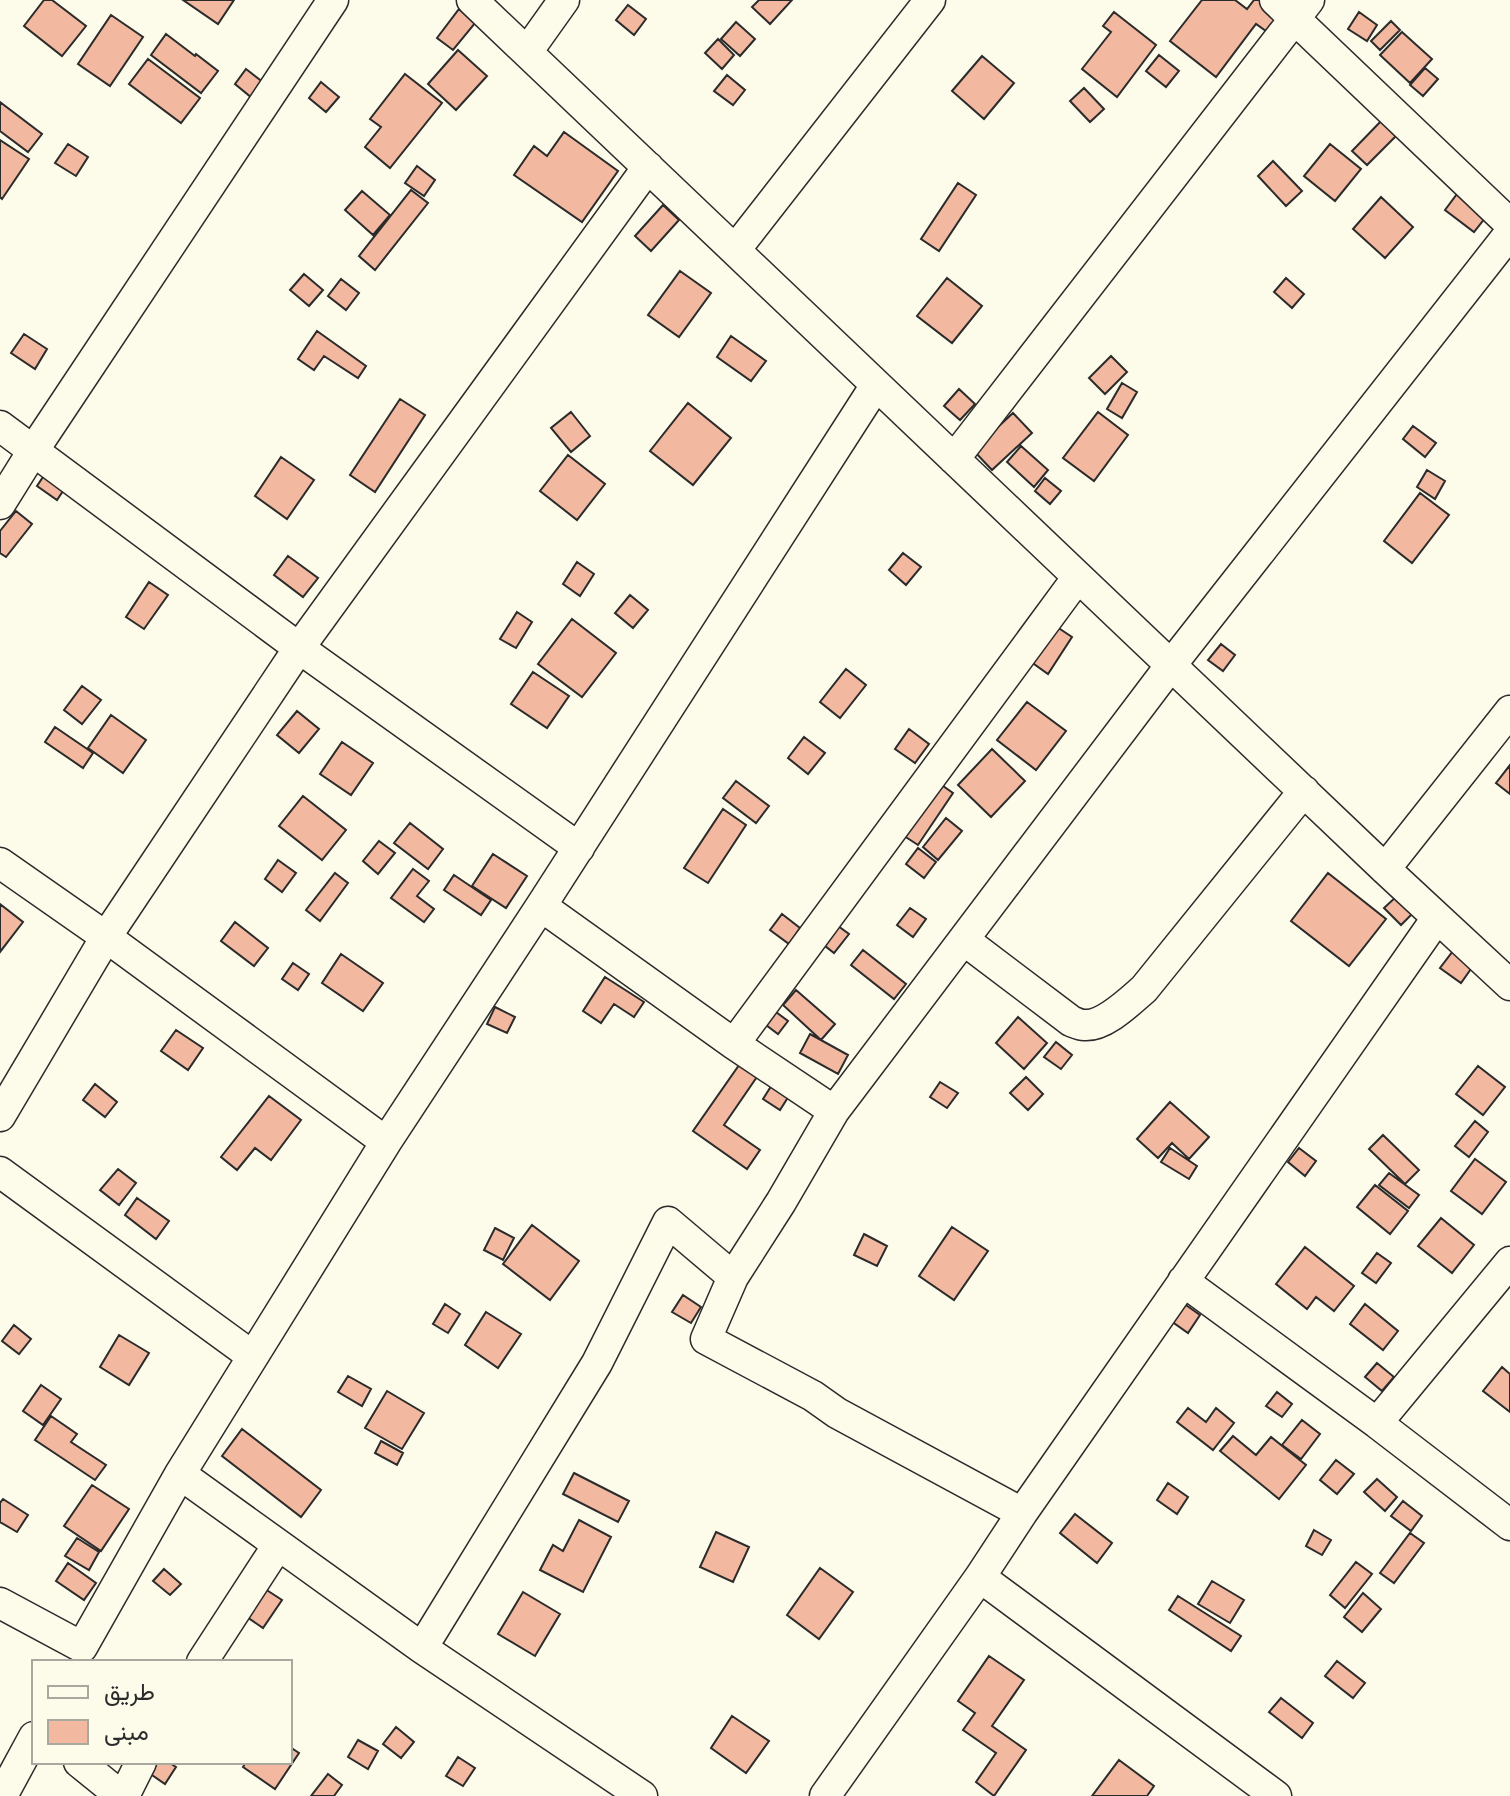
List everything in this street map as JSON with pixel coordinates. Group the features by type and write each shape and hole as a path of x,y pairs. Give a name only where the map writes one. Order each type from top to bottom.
{"street":[{"path":"0,504 333,0"},
{"path":"472,0 1510,985"},
{"path":"527,52 564,0"},
{"path":"735,250 930,0"},
{"path":"954,459 1293,6 1510,224"},
{"path":"0,1116 106,937 299,648 648,167"},
{"path":"1022,1513 706,1339 733,1277 834,1111 1171,665 1510,233"},
{"path":"0,1603 78,1655 180,1474 386,1142 876,385"},
{"path":"0,426 299,648 579,848"},
{"path":"734,1044 1078,577"},
{"path":"1385,869 1510,711"},
{"path":"964,940 1071,1021 1085,1026 1100,1022 1144,989 1304,791"},
{"path":"0,863 386,1142"},
{"path":"541,906 734,1044 834,1111"},
{"path":"825,1796 1437,918"},
{"path":"0,1172 252,1356"},
{"path":"422,1648 597,1363 668,1222 733,1277"},
{"path":"1377,1423 1510,1262"},
{"path":"1183,1281 1510,1525"},
{"path":"180,1474 422,1648 642,1796"},
{"path":"203,1660 278,1545"},
{"path":"980,1577 1276,1796"},
{"path":"2,1796 32,1741"},
{"path":"82,1764 122,1796 140,1764"}],"building":[{"path":"44,0 52,0 86,26 62,56 24,26"},
{"path":"183,0 234,0 218,24"},
{"path":"759,0 792,0 770,24 752,7"},
{"path":"1202,0 1235,0 1247,9 1254,0 1277,0 1289,10 1270,34 1256,24 1216,77 1170,41"},
{"path":"628,5 646,19 634,35 616,20"},
{"path":"459,9 476,22 453,50 437,38"},
{"path":"1114,12 1156,45 1117,97 1082,69 1111,32 1103,26"},
{"path":"1359,12 1377,25 1367,41 1348,29"},
{"path":"111,15 143,37 110,86 78,64"},
{"path":"1391,21 1400,30 1380,50 1371,41"},
{"path":"736,22 755,39 740,56 721,39"},
{"path":"1402,32 1432,59 1410,83 1380,55"},
{"path":"166,34 218,71 201,93 151,55"},
{"path":"718,39 734,55 722,69 705,53"},
{"path":"458,50 487,76 456,110 428,84"},
{"path":"1159,55 1179,71 1166,87 1146,71"},
{"path":"982,56 1014,83 984,119 952,91"},
{"path":"148,59 200,98 181,123 129,84"},
{"path":"1425,68 1438,79 1423,96 1410,85"},
{"path":"246,69 264,83 252,98 235,84"},
{"path":"405,74 442,103 390,168 365,147 381,127 370,119"},
{"path":"727,75 745,90 733,105 714,91"},
{"path":"321,82 339,97 326,112 309,98"},
{"path":"1084,88 1104,109 1090,122 1070,101"},
{"path":"0,102 42,134 28,152 0,131"},
{"path":"1385,117 1400,132 1367,165 1352,151"},
{"path":"564,132 618,171 582,222 514,175 534,146 547,156"},
{"path":"0,140 29,159 2,199 0,197"},
{"path":"68,144 88,157 76,176 55,163"},
{"path":"1330,144 1361,169 1335,201 1304,176"},
{"path":"1273,161 1302,191 1286,206 1258,176"},
{"path":"417,166 435,180 424,196 405,183"},
{"path":"958,183 976,195 939,251 921,239"},
{"path":"411,190 428,203 375,270 359,256"},
{"path":"1460,190 1489,213 1474,232 1445,210"},
{"path":"362,191 390,215 373,235 345,210"},
{"path":"1381,197 1413,227 1385,258 1353,229"},
{"path":"663,205 679,220 651,251 635,236"},
{"path":"680,271 711,293 679,337 648,315"},
{"path":"304,274 323,290 309,306 290,290"},
{"path":"947,278 982,306 952,343 917,316"},
{"path":"1286,278 1304,294 1292,308 1274,292"},
{"path":"341,279 359,293 346,310 328,296"},
{"path":"317,331 366,366 358,378 324,356 314,370 298,359"},
{"path":"24,334 47,349 35,369 11,353"},
{"path":"731,336 766,361 751,381 717,357"},
{"path":"1111,356 1127,372 1105,394 1089,378"},
{"path":"1122,383 1137,392 1122,418 1107,409"},
{"path":"959,389 975,404 960,420 944,406"},
{"path":"400,399 425,415 375,492 350,475"},
{"path":"688,403 731,438 693,485 650,451"},
{"path":"571,412 590,436 571,452 551,428"},
{"path":"1098,412 1128,435 1094,481 1063,458"},
{"path":"1013,413 1032,433 992,470 973,450"},
{"path":"1413,426 1436,443 1425,457 1403,439"},
{"path":"1021,446 1048,470 1034,487 1007,462"},
{"path":"568,455 605,484 577,520 540,491"},
{"path":"281,457 314,480 287,519 255,496"},
{"path":"49,468 69,482 57,500 37,486"},
{"path":"1427,470 1445,481 1435,499 1417,487"},
{"path":"1045,478 1061,491 1050,504 1035,491"},
{"path":"1420,493 1449,515 1412,563 1384,541"},
{"path":"16,511 32,524 6,557 0,553 0,531"},
{"path":"903,553 921,567 906,585 889,570"},
{"path":"288,556 318,578 303,597 274,575"},
{"path":"577,562 594,574 580,596 563,584"},
{"path":"149,582 168,595 144,629 126,617"},
{"path":"630,595 648,610 633,628 615,613"},
{"path":"517,612 532,622 516,648 500,639"},
{"path":"572,619 616,653 582,697 538,664"},
{"path":"1051,623 1072,637 1048,674 1027,659"},
{"path":"1221,644 1235,655 1223,671 1208,660"},
{"path":"846,669 866,685 840,718 820,702"},
{"path":"533,672 569,696 547,728 511,704"},
{"path":"82,686 101,700 82,724 64,710"},
{"path":"1027,702 1066,731 1036,770 997,740"},
{"path":"297,711 319,729 299,753 277,735"},
{"path":"111,715 146,740 123,773 88,748"},
{"path":"55,727 93,753 83,768 45,742"},
{"path":"909,729 929,744 915,763 895,749"},
{"path":"804,737 825,753 808,774 788,758"},
{"path":"342,742 373,763 351,795 320,774"},
{"path":"992,749 1025,781 991,817 958,785"},
{"path":"1510,765 1510,794 1496,783"},
{"path":"933,779 953,793 918,845 898,832"},
{"path":"736,781 769,806 756,823 723,798"},
{"path":"303,796 346,830 322,860 279,826"},
{"path":"723,809 746,825 708,883 684,868"},
{"path":"946,818 962,831 938,860 923,847"},
{"path":"410,823 443,849 428,869 394,843"},
{"path":"379,841 395,853 378,874 363,861"},
{"path":"918,848 936,862 924,878 906,864"},
{"path":"493,854 527,876 506,908 472,886"},
{"path":"278,860 296,873 282,892 265,879"},
{"path":"413,869 429,881 417,896 434,909 424,922 391,898"},
{"path":"335,873 348,883 320,921 306,910"},
{"path":"1328,873 1386,919 1349,966 1291,921"},
{"path":"454,875 491,900 481,915 444,890"},
{"path":"1399,894 1416,910 1401,925 1384,908"},
{"path":"0,904 23,922 0,952"},
{"path":"910,908 926,919 913,937 897,925"},
{"path":"782,914 800,928 789,944 770,930"},
{"path":"235,922 268,948 254,966 221,941"},
{"path":"834,923 849,934 834,953 820,942"},
{"path":"863,950 906,984 894,999 851,965"},
{"path":"1453,951 1473,966 1461,983 1440,968"},
{"path":"341,954 383,983 363,1011 322,983"},
{"path":"293,963 309,974 298,990 282,979"},
{"path":"605,977 644,1002 634,1017 614,1004 601,1023 583,1011"},
{"path":"796,990 835,1024 821,1040 783,1005"},
{"path":"495,1007 515,1017 507,1033 487,1024"},
{"path":"772,1009 788,1021 778,1034 762,1022"},
{"path":"1018,1017 1047,1043 1024,1069 996,1043"},
{"path":"176,1030 203,1048 188,1070 161,1051"},
{"path":"810,1034 848,1055 838,1074 800,1053"},
{"path":"1056,1042 1072,1055 1061,1069 1044,1057"},
{"path":"744,1058 761,1071 724,1125 760,1150 747,1169 693,1131"},
{"path":"1478,1066 1505,1087 1483,1115 1456,1094"},
{"path":"1026,1077 1043,1094 1028,1110 1010,1093"},
{"path":"775,1080 792,1091 780,1110 763,1099"},
{"path":"940,1082 958,1093 947,1108 930,1097"},
{"path":"95,1084 117,1102 105,1117 83,1100"},
{"path":"269,1096 301,1120 271,1160 255,1148 237,1170 221,1157"},
{"path":"1170,1102 1209,1137 1189,1159 1172,1143 1158,1158 1137,1139"},
{"path":"1475,1121 1488,1132 1469,1157 1455,1146"},
{"path":"1383,1135 1419,1170 1405,1184 1369,1149"},
{"path":"1170,1148 1197,1166 1189,1179 1161,1162"},
{"path":"1299,1148 1316,1161 1305,1176 1288,1162"},
{"path":"1475,1159 1506,1182 1482,1214 1451,1191"},
{"path":"118,1169 136,1183 119,1205 100,1190"},
{"path":"1389,1173 1419,1195 1409,1208 1379,1185"},
{"path":"1375,1185 1408,1211 1390,1234 1357,1207"},
{"path":"137,1198 169,1221 156,1239 125,1215"},
{"path":"1441,1218 1474,1245 1452,1273 1418,1246"},
{"path":"532,1225 579,1261 550,1300 503,1264"},
{"path":"952,1227 988,1251 954,1300 919,1276"},
{"path":"495,1228 514,1238 503,1260 484,1250"},
{"path":"864,1234 887,1246 877,1266 854,1255"},
{"path":"1305,1247 1354,1286 1334,1311 1316,1297 1307,1309 1276,1284"},
{"path":"1377,1253 1391,1263 1376,1283 1362,1273"},
{"path":"683,1295 701,1307 691,1323 672,1312"},
{"path":"1183,1303 1200,1315 1188,1333 1171,1321"},
{"path":"445,1304 460,1314 448,1333 433,1324"},
{"path":"1365,1304 1398,1331 1383,1350 1350,1324"},
{"path":"486,1312 521,1334 498,1368 465,1345"},
{"path":"14,1325 31,1339 19,1354 2,1341"},
{"path":"119,1335 149,1353 129,1385 100,1367"},
{"path":"1377,1363 1394,1377 1382,1391 1365,1377"},
{"path":"1502,1367 1510,1374 1510,1412 1483,1391"},
{"path":"348,1376 371,1389 362,1406 338,1392"},
{"path":"41,1385 61,1399 43,1425 23,1411"},
{"path":"387,1391 424,1413 402,1449 365,1428"},
{"path":"1277,1392 1292,1404 1282,1417 1266,1406"},
{"path":"1188,1408 1206,1422 1216,1408 1234,1423 1213,1450 1177,1422"},
{"path":"51,1416 77,1434 71,1442 106,1465 95,1480 35,1440"},
{"path":"1302,1420 1320,1434 1301,1459 1282,1445"},
{"path":"242,1429 321,1490 301,1517 222,1456"},
{"path":"1233,1436 1256,1455 1271,1437 1306,1465 1279,1499 1220,1451"},
{"path":"381,1441 403,1453 397,1465 375,1453"},
{"path":"1336,1460 1354,1474 1337,1494 1320,1480"},
{"path":"574,1473 629,1501 618,1522 563,1494"},
{"path":"1377,1479 1397,1497 1385,1511 1364,1492"},
{"path":"1168,1483 1188,1497 1177,1514 1157,1500"},
{"path":"92,1485 129,1509 101,1551 64,1526"},
{"path":"3,1499 28,1515 17,1532 0,1522 0,1503"},
{"path":"1403,1501 1422,1516 1411,1531 1391,1516"},
{"path":"1075,1514 1112,1543 1097,1563 1060,1533"},
{"path":"579,1520 611,1537 583,1592 540,1570 553,1545 563,1551"},
{"path":"1314,1530 1331,1540 1322,1555 1306,1546"},
{"path":"716,1532 749,1547 733,1582 700,1567"},
{"path":"1410,1533 1424,1543 1394,1583 1380,1573"},
{"path":"77,1538 99,1552 89,1570 65,1556"},
{"path":"1356,1562 1372,1574 1345,1608 1330,1595"},
{"path":"68,1563 96,1583 84,1600 56,1581"},
{"path":"820,1568 853,1592 819,1639 787,1615"},
{"path":"164,1569 181,1584 170,1595 153,1581"},
{"path":"1212,1581 1244,1600 1230,1623 1198,1604"},
{"path":"262,1587 282,1600 263,1628 244,1615"},
{"path":"523,1592 560,1614 535,1656 498,1634"},
{"path":"1363,1593 1381,1609 1362,1632 1344,1617"},
{"path":"1178,1596 1241,1636 1231,1651 1169,1610"},
{"path":"989,1656 1024,1680 992,1726 1026,1750 994,1796 976,1782 996,1753 963,1730 975,1713 958,1701"},
{"path":"1337,1661 1365,1683 1353,1698 1325,1676"},
{"path":"1281,1698 1313,1723 1302,1738 1269,1712"},
{"path":"732,1716 769,1741 746,1773 711,1748"},
{"path":"396,1727 414,1742 401,1758 383,1744"},
{"path":"358,1740 378,1751 368,1769 348,1757"},
{"path":"292,1748 299,1753 292,1764"},
{"path":"458,1757 475,1768 463,1786 446,1776"},
{"path":"1119,1760 1154,1786 1147,1796 1092,1796"},
{"path":"155,1764 176,1767 165,1784 149,1773"},
{"path":"245,1764 292,1764 275,1789 243,1767"},
{"path":"328,1774 342,1785 334,1796 311,1796"}]}
